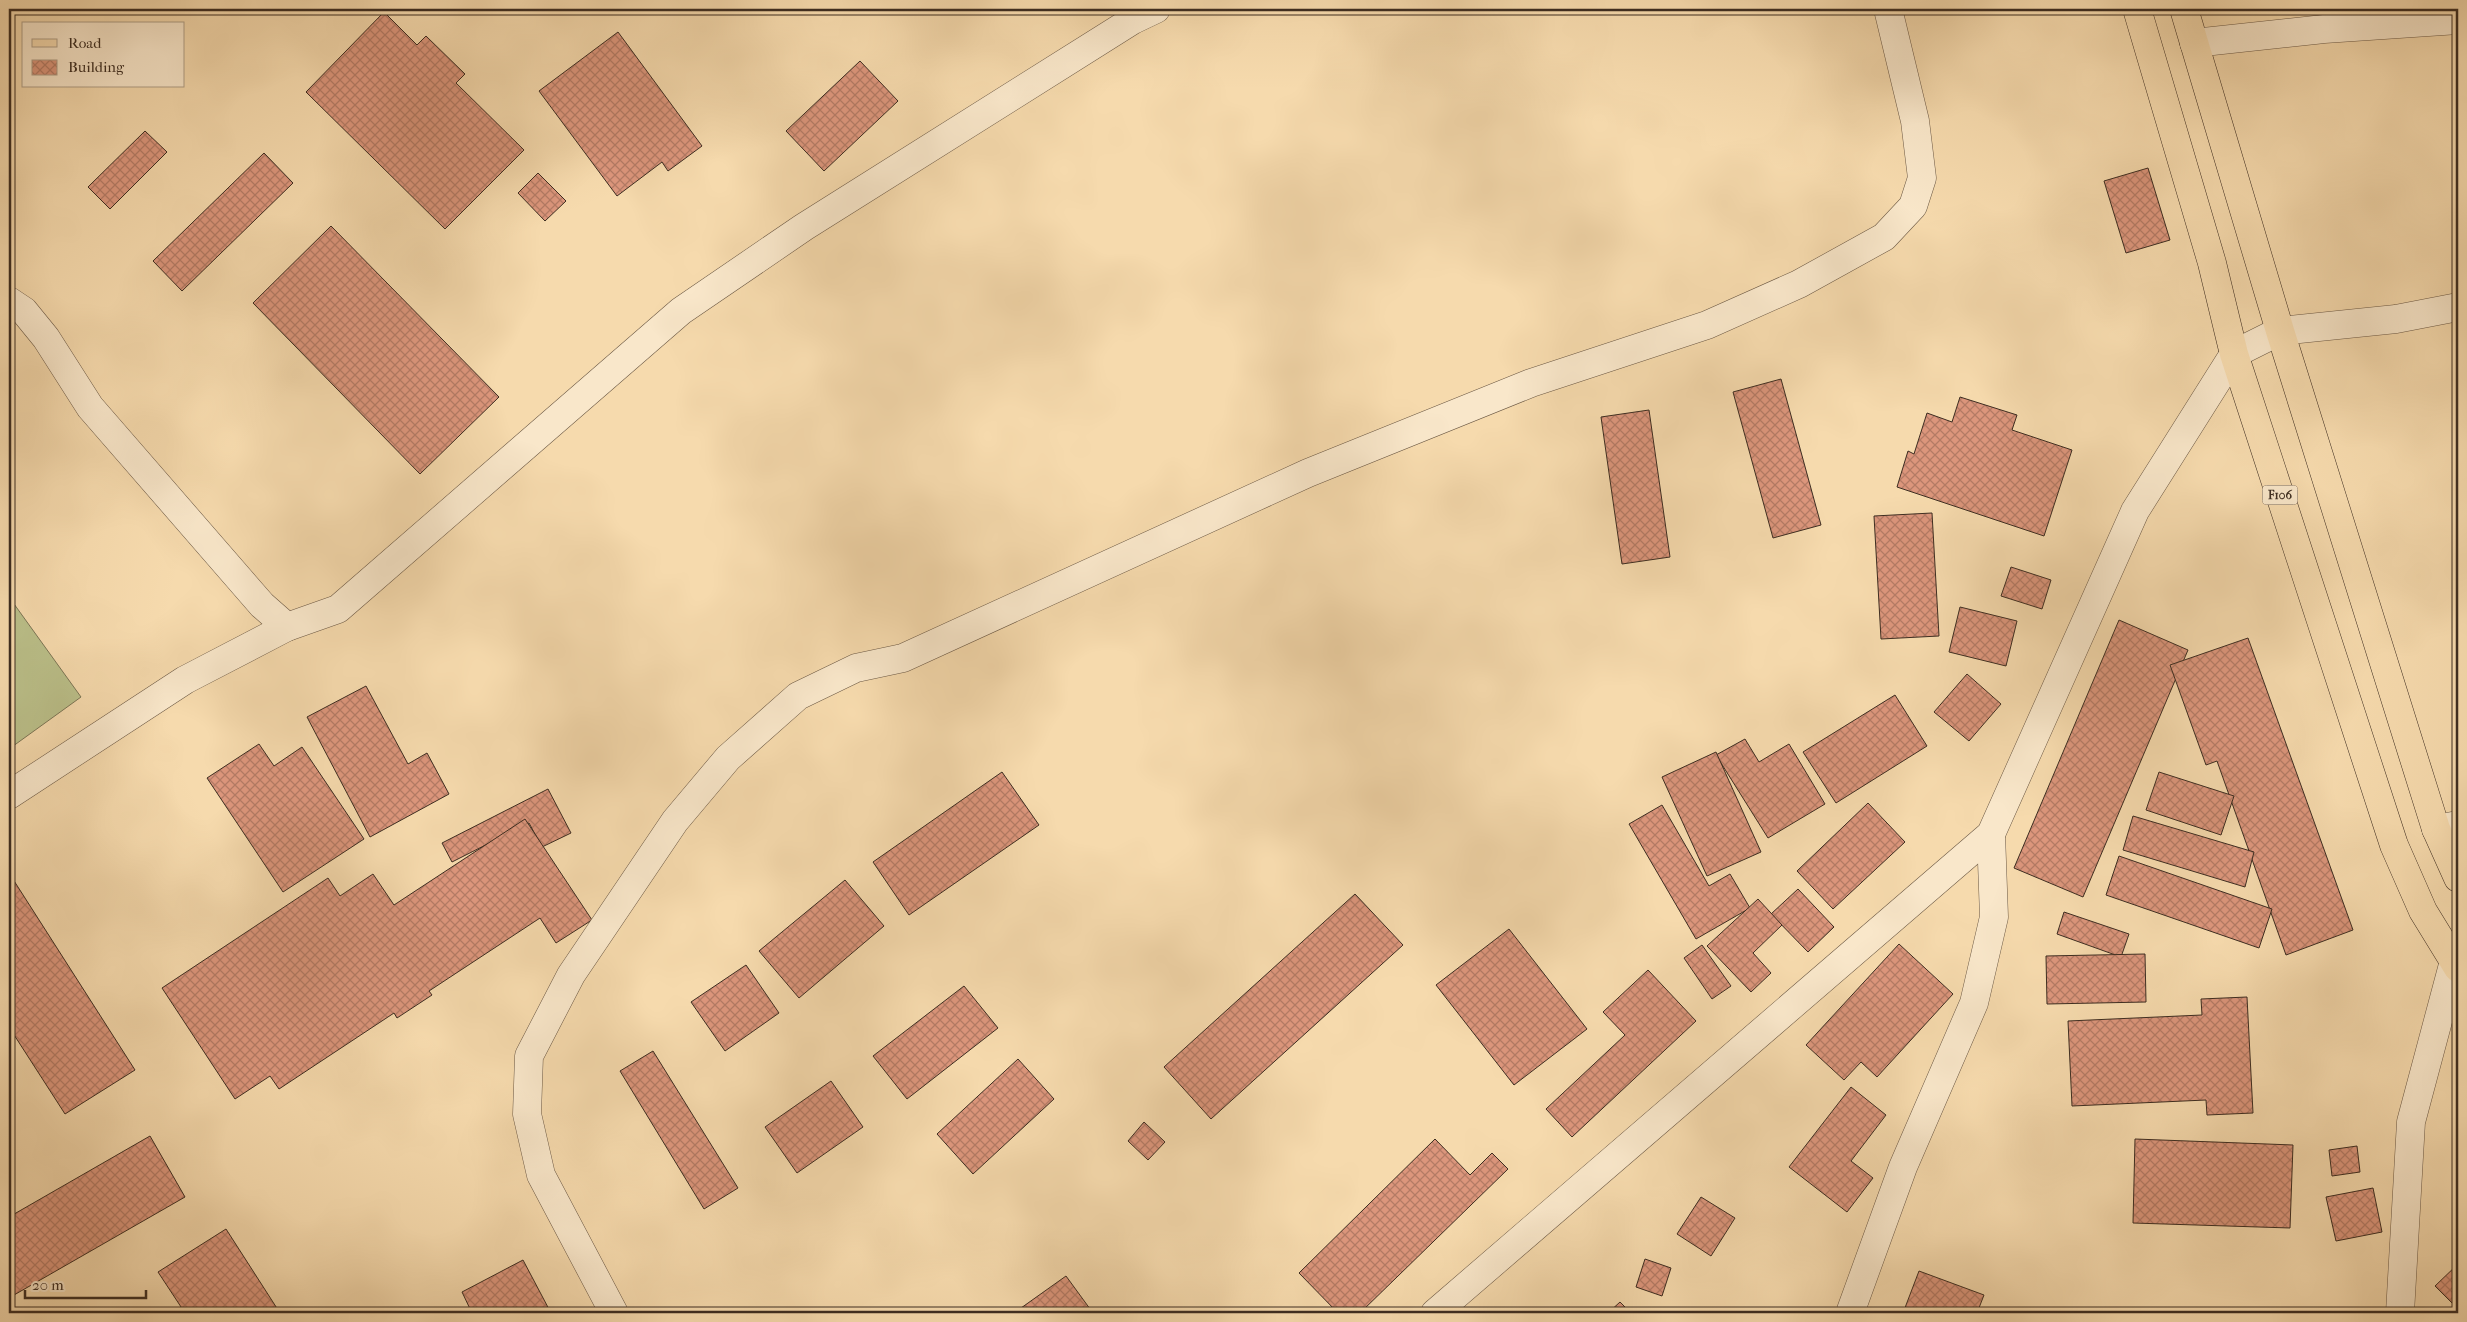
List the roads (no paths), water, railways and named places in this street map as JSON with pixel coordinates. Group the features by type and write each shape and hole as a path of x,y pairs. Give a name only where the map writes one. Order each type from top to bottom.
{"main road":[{"name":"F106","path":"2137,9 2212,263 2234,354 2394,845 2423,911 2457,961"},
{"path":"2184,9 2280,332 2447,827 2458,878"}],"street":[{"path":"9,795 185,680 287,627 338,609 681,311 804,227 1133,20 1156,9"},
{"path":"614,1313 541,1175 527,1114 529,1056 571,975 675,821 728,758 798,696 856,668 903,658 1299,478 1531,383 1706,325 1799,284 1884,237 1913,206 1922,178 1916,122 1888,9"},
{"path":"2194,43 2324,29 2458,20"},
{"path":"9,302 24,311 46,338 90,407 262,605 287,627"},
{"path":"1435,1313 1991,834 2135,512 2234,354 2280,332 2396,319 2458,307"},
{"path":"1850,1313 1903,1167 1974,1002 1994,917 1991,834"},
{"path":"2400,1313 2412,1122 2457,961"}]}
